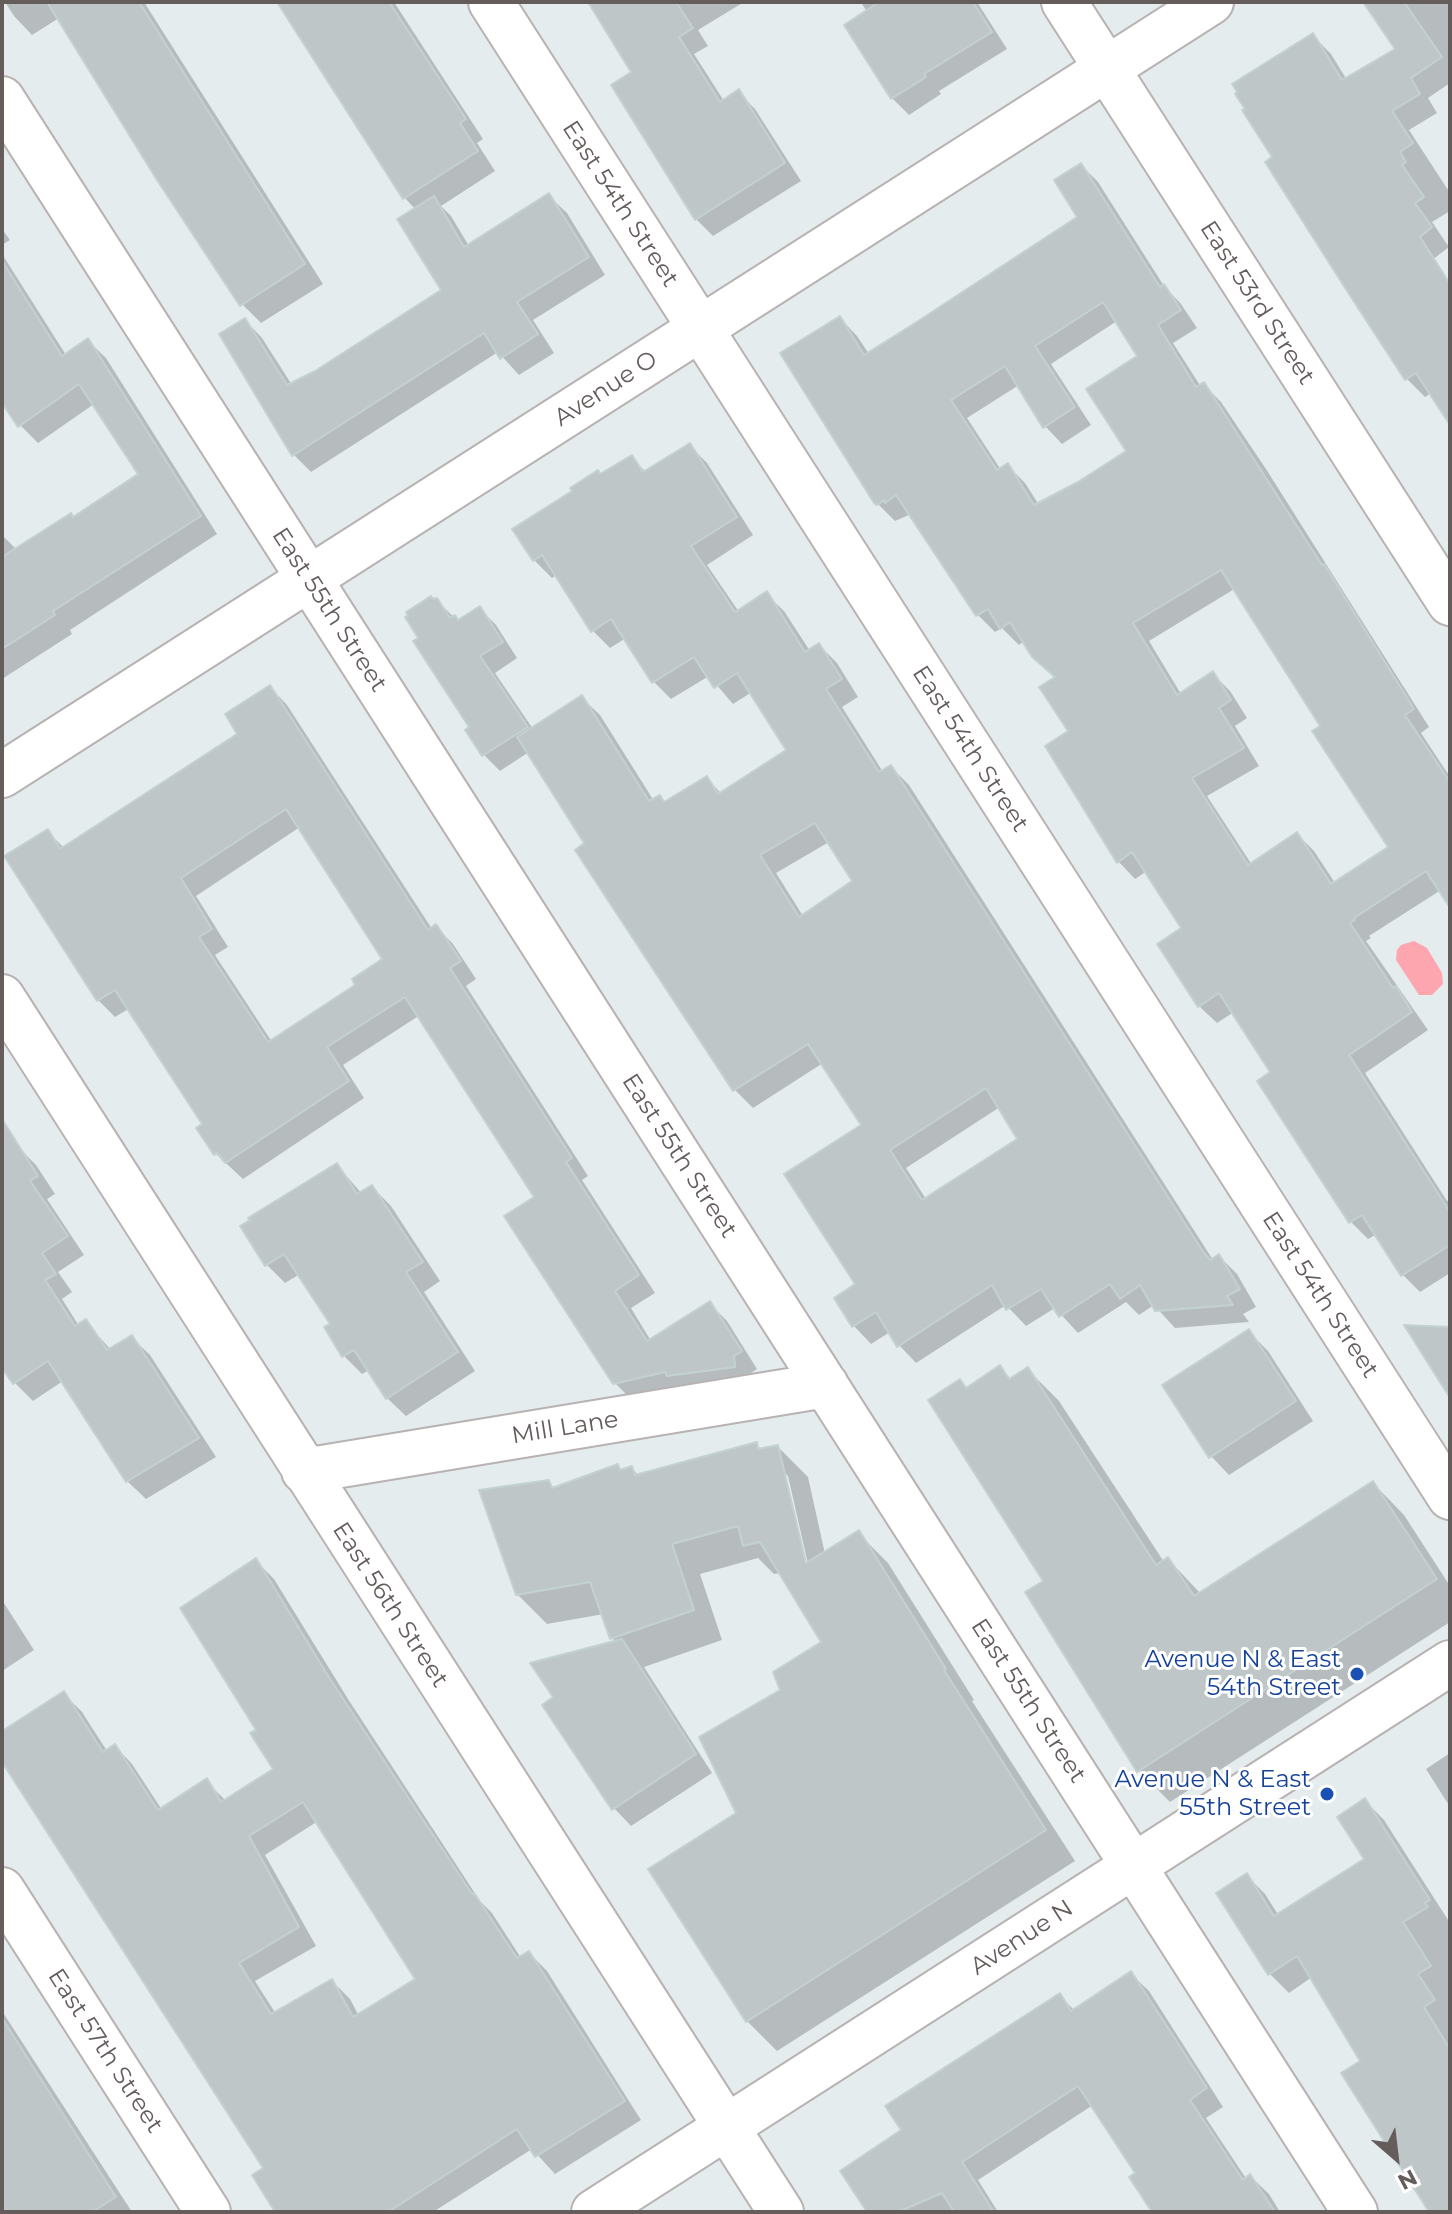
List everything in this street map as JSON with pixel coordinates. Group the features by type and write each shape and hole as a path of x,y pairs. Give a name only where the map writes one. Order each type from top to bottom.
{"street":[{"name":"East 54th Street","path":"491,2 1450,1497"},
{"name":"East 53rd Street","path":"1064,2 1450,603"},
{"name":"Avenue O","path":"2,775 1211,2"},
{"name":"East 55th Street","path":"2,99 1355,2212"},
{"name":"East 56th Street","path":"2,997 781,2212"},
{"name":"Mill Lane","path":"304,1471 826,1385"},
{"name":"Avenue N","path":"594,2212 1450,1663"},
{"name":"East 57th Street","path":"2,1890 208,2212"}],"shaded area":[{"path":"1414,941 1427,948 1442,973 1443,984 1432,995 1419,995 1396,960 1401,945"}],"building":[{"path":"47,2 139,2 305,264 240,306 157,180"},
{"path":"277,2 389,2 466,119 460,123 478,151 403,199"},
{"path":"588,2 676,2 693,28 679,37 720,102 739,89 785,163 695,220 611,85 631,72"},
{"path":"879,2 973,2 992,32 924,74 926,77 891,99 844,25"},
{"path":"1363,2 1404,2 1442,57 1411,78 1420,94 1392,111 1413,143 1400,152 1406,162 1402,165 1424,197 1415,203 1432,227 1420,237 1450,284 1450,425 1416,373 1405,380 1349,294 1265,162 1272,157 1242,110 1245,109 1232,84 1313,33 1342,80 1395,49"},
{"path":"1081,163 1160,287 1164,284 1181,310 1158,325 1196,387 1204,382 1324,564 1414,709 1405,715 1450,782 1450,908 1426,871 1350,923 1412,1012 1349,1055 1450,1212 1450,1245 1401,1276 1362,1215 1349,1223 1257,1081 1270,1072 1219,993 1198,1007 1157,944 1181,928 1132,852 1117,863 1045,746 1068,731 1039,687 1055,677 1032,657 1010,622 1000,629 988,609 976,616 896,495 885,503 884,500 877,505 874,503 780,353 840,316 864,355 912,325 1077,217 1054,180","holes":["1103,302 1137,356 1086,389 1126,451 1078,482 1034,505 1008,463 997,470 951,400 1005,366 1043,428 1075,407 1035,346","1221,570 1320,726 1312,731 1388,847 1331,884 1297,832 1248,865 1192,778 1244,748 1219,708 1231,700 1213,671 1177,695 1133,623"]},
{"path":"549,193 589,257 517,302 538,334 500,359 484,333 292,456 219,334 245,318 287,385 315,371 441,290 397,219 434,196 464,247"},
{"path":"2,261 62,356 88,338 201,516 53,611 55,615 2,649 2,557 71,513 73,517 138,474 79,384 18,427 2,403"},
{"path":"690,443 737,517 691,546 735,612 767,591 805,652 819,643 842,679 826,689 879,772 891,765 1204,1253 1210,1260 1219,1254 1240,1289 1227,1296 1233,1305 1155,1311 1140,1285 1120,1299 1110,1284 1059,1317 1041,1289 1006,1310 992,1285 897,1347 876,1312 852,1327 834,1298 855,1284 784,1174 861,1125 808,1044 733,1091 575,850 584,843 517,737 582,695 649,801 660,795 664,802 707,776 718,794 786,750 737,673 714,688 694,657 652,683 611,619 591,632 542,555 533,561 512,529 572,491 570,488 598,470 600,474 632,455 643,472","holes":["815,823 852,881 799,917 760,855","986,1088 1017,1139 922,1200 890,1150"]},
{"path":"431,596 437,598 450,618 455,615 458,620 480,606 503,642 480,656 528,727 482,756 465,730 469,727 413,641 418,638 405,617 408,616 406,612"},
{"path":"270,685 428,930 436,924 461,961 450,968 572,1158 566,1162 639,1275 615,1291 647,1341 710,1301 742,1351 734,1356 735,1367 667,1376 665,1372 613,1384 504,1216 534,1197 405,997 327,1047 349,1081 225,1163 217,1152 214,1155 196,1128 202,1124 115,990 97,1001 4,856 48,829 60,849 237,734 225,714","holes":["286,809 382,959 352,979 355,985 268,1042 199,937 212,929 181,878"]},
{"path":"2,1119 38,1176 30,1181 68,1236 42,1253 56,1274 45,1280 75,1326 86,1319 107,1350 132,1335 199,1438 126,1482 48,1361 13,1384 2,1368"},
{"path":"337,1163 357,1194 372,1185 423,1262 406,1272 458,1352 386,1399 354,1350 342,1357 324,1327 330,1324 284,1254 265,1266 240,1226"},
{"path":"1404,1325 1450,1327 1450,1398"},
{"path":"1249,1329 1296,1401 1209,1458 1162,1385"},
{"path":"1000,1365 1009,1379 1028,1367 1156,1565 1168,1557 1194,1596 1373,1481 1437,1579 1137,1772 1025,1592 1043,1581 928,1400 960,1379 966,1388"},
{"path":"757,1442 758,1449 778,1445 806,1563 859,1530 1046,1830 746,2022 648,1869 736,1813 699,1737 780,1690 773,1672 821,1642 760,1542 743,1546 738,1526 672,1544 694,1610 610,1639 590,1582 516,1595 479,1490 549,1480 552,1488 618,1464 620,1470 632,1466 635,1475"},
{"path":"256,1558 330,1679 472,1894 517,1958 529,1951 625,2101 535,2157 517,2129 388,2212 275,2212 252,2175 263,2168 2,1762 2,1731 64,1691 103,1752 115,1744 158,1810 207,1778 221,1802 273,1769 250,1733 256,1730 180,1608","holes":["303,1802 415,1979 353,2017 332,1979 271,2014 239,1963 299,1927 249,1836"]},
{"path":"622,1639 696,1754 612,1810 542,1705 553,1697 530,1663"},
{"path":"1365,1798 1430,1900 1425,1903 1428,1907 1403,1922 1431,1966 1418,1974 1435,2000 1424,2007 1450,2049 1450,2212 1429,2212 1341,2073 1360,2061 1297,1956 1268,1975 1216,1893 1247,1873 1274,1916 1364,1859 1337,1817"},
{"path":"1131,1971 1207,2088 1190,2100 1243,2180 1250,2174 1275,2212 1152,2212 1129,2177 1135,2173 1078,2086 962,2162 994,2212 954,2212 942,2193 898,2212 867,2212 840,2171 901,2130 885,2106 1060,1993 1071,2011"},
{"path":"2,2018 116,2197 92,2212 2,2212"}],"place":[{"name":"Avenue N & East 54th Street","path":"1357,1674"},
{"name":"Avenue N & East 55th Street","path":"1327,1794"}]}
